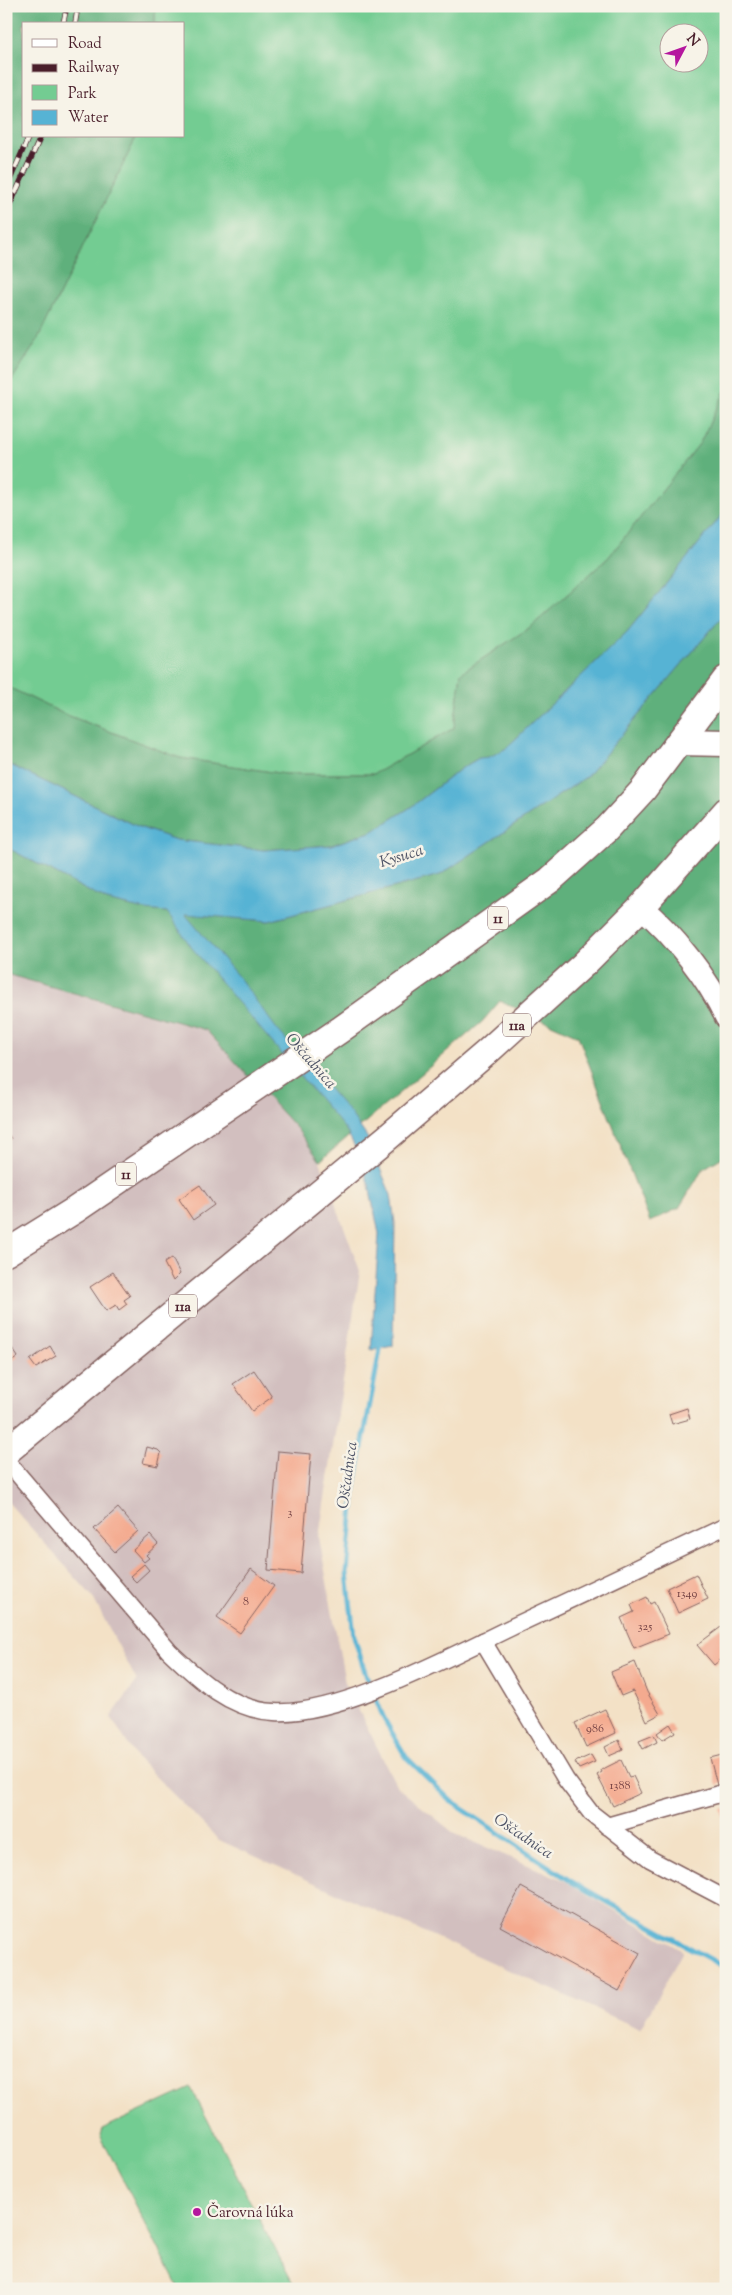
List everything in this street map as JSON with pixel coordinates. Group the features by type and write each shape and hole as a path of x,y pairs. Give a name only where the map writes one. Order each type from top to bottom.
{"main road":[{"path":"722,685 719,703 726,718"},
{"name":"11","path":"6,1253 75,1210 160,1150 340,1030 550,880 607,829 643,790 722,685"},
{"path":"679,742 726,743"},
{"name":"11a","path":"6,1452 388,1137 493,1046 584,964 641,907 726,811"}],"street":[{"path":"641,907 675,941 694,966 726,1017"},
{"path":"6,1460 169,1651 214,1690 250,1708 274,1712 306,1710 360,1695 483,1641 726,1526"},
{"path":"483,1641 566,1780 591,1813 650,1859 726,1899"},
{"path":"606,1826 726,1792"}],"shaded area":[{"path":"6,974 206,1030 297,1129 320,1161 360,1271 319,1537 345,1683 397,1787 455,1834 563,1880 683,1951 640,2029 219,1840 136,1757 111,1717 137,1681 92,1596 6,1500"}],"green space":[{"path":"6,6 155,6 155,22 22,22 22,138 134,138 37,341 6,389"},
{"path":"155,6 726,6 726,389 700,443 608,558 532,626 461,673 454,728 374,774 285,774 180,758 64,714 6,686 6,389 37,341 134,138 185,138 185,22 155,22"},
{"path":"726,389 726,510 627,632 505,749 489,758 479,758 462,768 411,807 373,831 332,845 264,850 176,840 139,827 6,763 6,686 64,714 180,758 285,774 374,774 454,728 461,673 532,626 608,558 700,443"},
{"path":"726,612 726,1155 703,1169 679,1208 650,1222 578,1036 500,1001 482,1022 320,1161 297,1129 206,1030 6,974 6,847 107,901 145,910 269,921 440,875 586,777"},
{"name":"Čarovná lúka","path":"191,2088 296,2289 179,2289 100,2135 102,2129"}],"water":[{"name":"Kysuca","path":"726,510 726,612 586,777 440,875 269,921 185,914 241,980 276,1028 351,1114 367,1137 391,1195 395,1223 393,1346 371,1350 379,1234 369,1185 356,1149 346,1130 192,948 167,912 145,910 107,901 6,847 6,763 139,827 176,840 264,850 332,845 373,831 411,807 462,768 479,758 489,757 505,749 627,632"}],"building":[{"path":"6,1130 11,1139 6,1141"},
{"path":"200,1185 214,1205 193,1220 179,1199"},
{"path":"172,1258 180,1274 173,1281 164,1263"},
{"path":"113,1272 130,1296 124,1300 127,1304 119,1310 116,1305 106,1311 90,1287"},
{"path":"6,1339 18,1357 6,1366"},
{"path":"50,1346 56,1356 36,1368 30,1360"},
{"path":"254,1370 272,1397 252,1411 233,1384"},
{"path":"687,1408 690,1419 672,1424 669,1414"},
{"path":"147,1447 158,1450 161,1453 158,1466 143,1463"},
{"path":"278,1451 311,1454 301,1573 268,1570"},
{"path":"118,1508 138,1531 115,1552 94,1529"},
{"path":"150,1535 158,1544 146,1555 149,1558 144,1562 133,1550"},
{"path":"144,1564 149,1570 136,1582 130,1576"},
{"path":"251,1569 274,1586 240,1633 217,1617"},
{"path":"696,1574 708,1599 678,1613 667,1588"},
{"path":"647,1597 650,1604 654,1602 669,1634 634,1648 621,1618 634,1612 631,1605"},
{"path":"721,1627 726,1633 726,1655 714,1665 697,1645"},
{"path":"635,1662 647,1692 660,1714 647,1721 633,1691 621,1696 611,1672"},
{"path":"605,1709 616,1733 586,1747 575,1723"},
{"path":"670,1724 675,1732 662,1740 657,1733"},
{"path":"654,1735 657,1742 643,1749 639,1741"},
{"path":"619,1740 623,1750 609,1756 605,1747"},
{"path":"726,1754 726,1782 717,1785 710,1758"},
{"path":"591,1755 595,1762 579,1769 575,1762"},
{"path":"621,1760 629,1777 633,1776 641,1793 613,1806 597,1775 602,1772 601,1770"},
{"path":"726,1808 726,1824 725,1824 721,1809"},
{"path":"521,1887 640,1953 619,1991 500,1926"}],"waterway":[{"name":"Oščadnica","path":"381,1344 355,1485 347,1573 354,1636 365,1672 384,1719 406,1757 452,1802 572,1882 726,1968"}],"railway":[{"path":"63,22 67,6"},
{"path":"75,22 78,6"},
{"path":"6,189 28,138"},
{"path":"6,214 40,138"}],"place":[{"name":"Čarovná lúka","path":"197,2212"}]}
